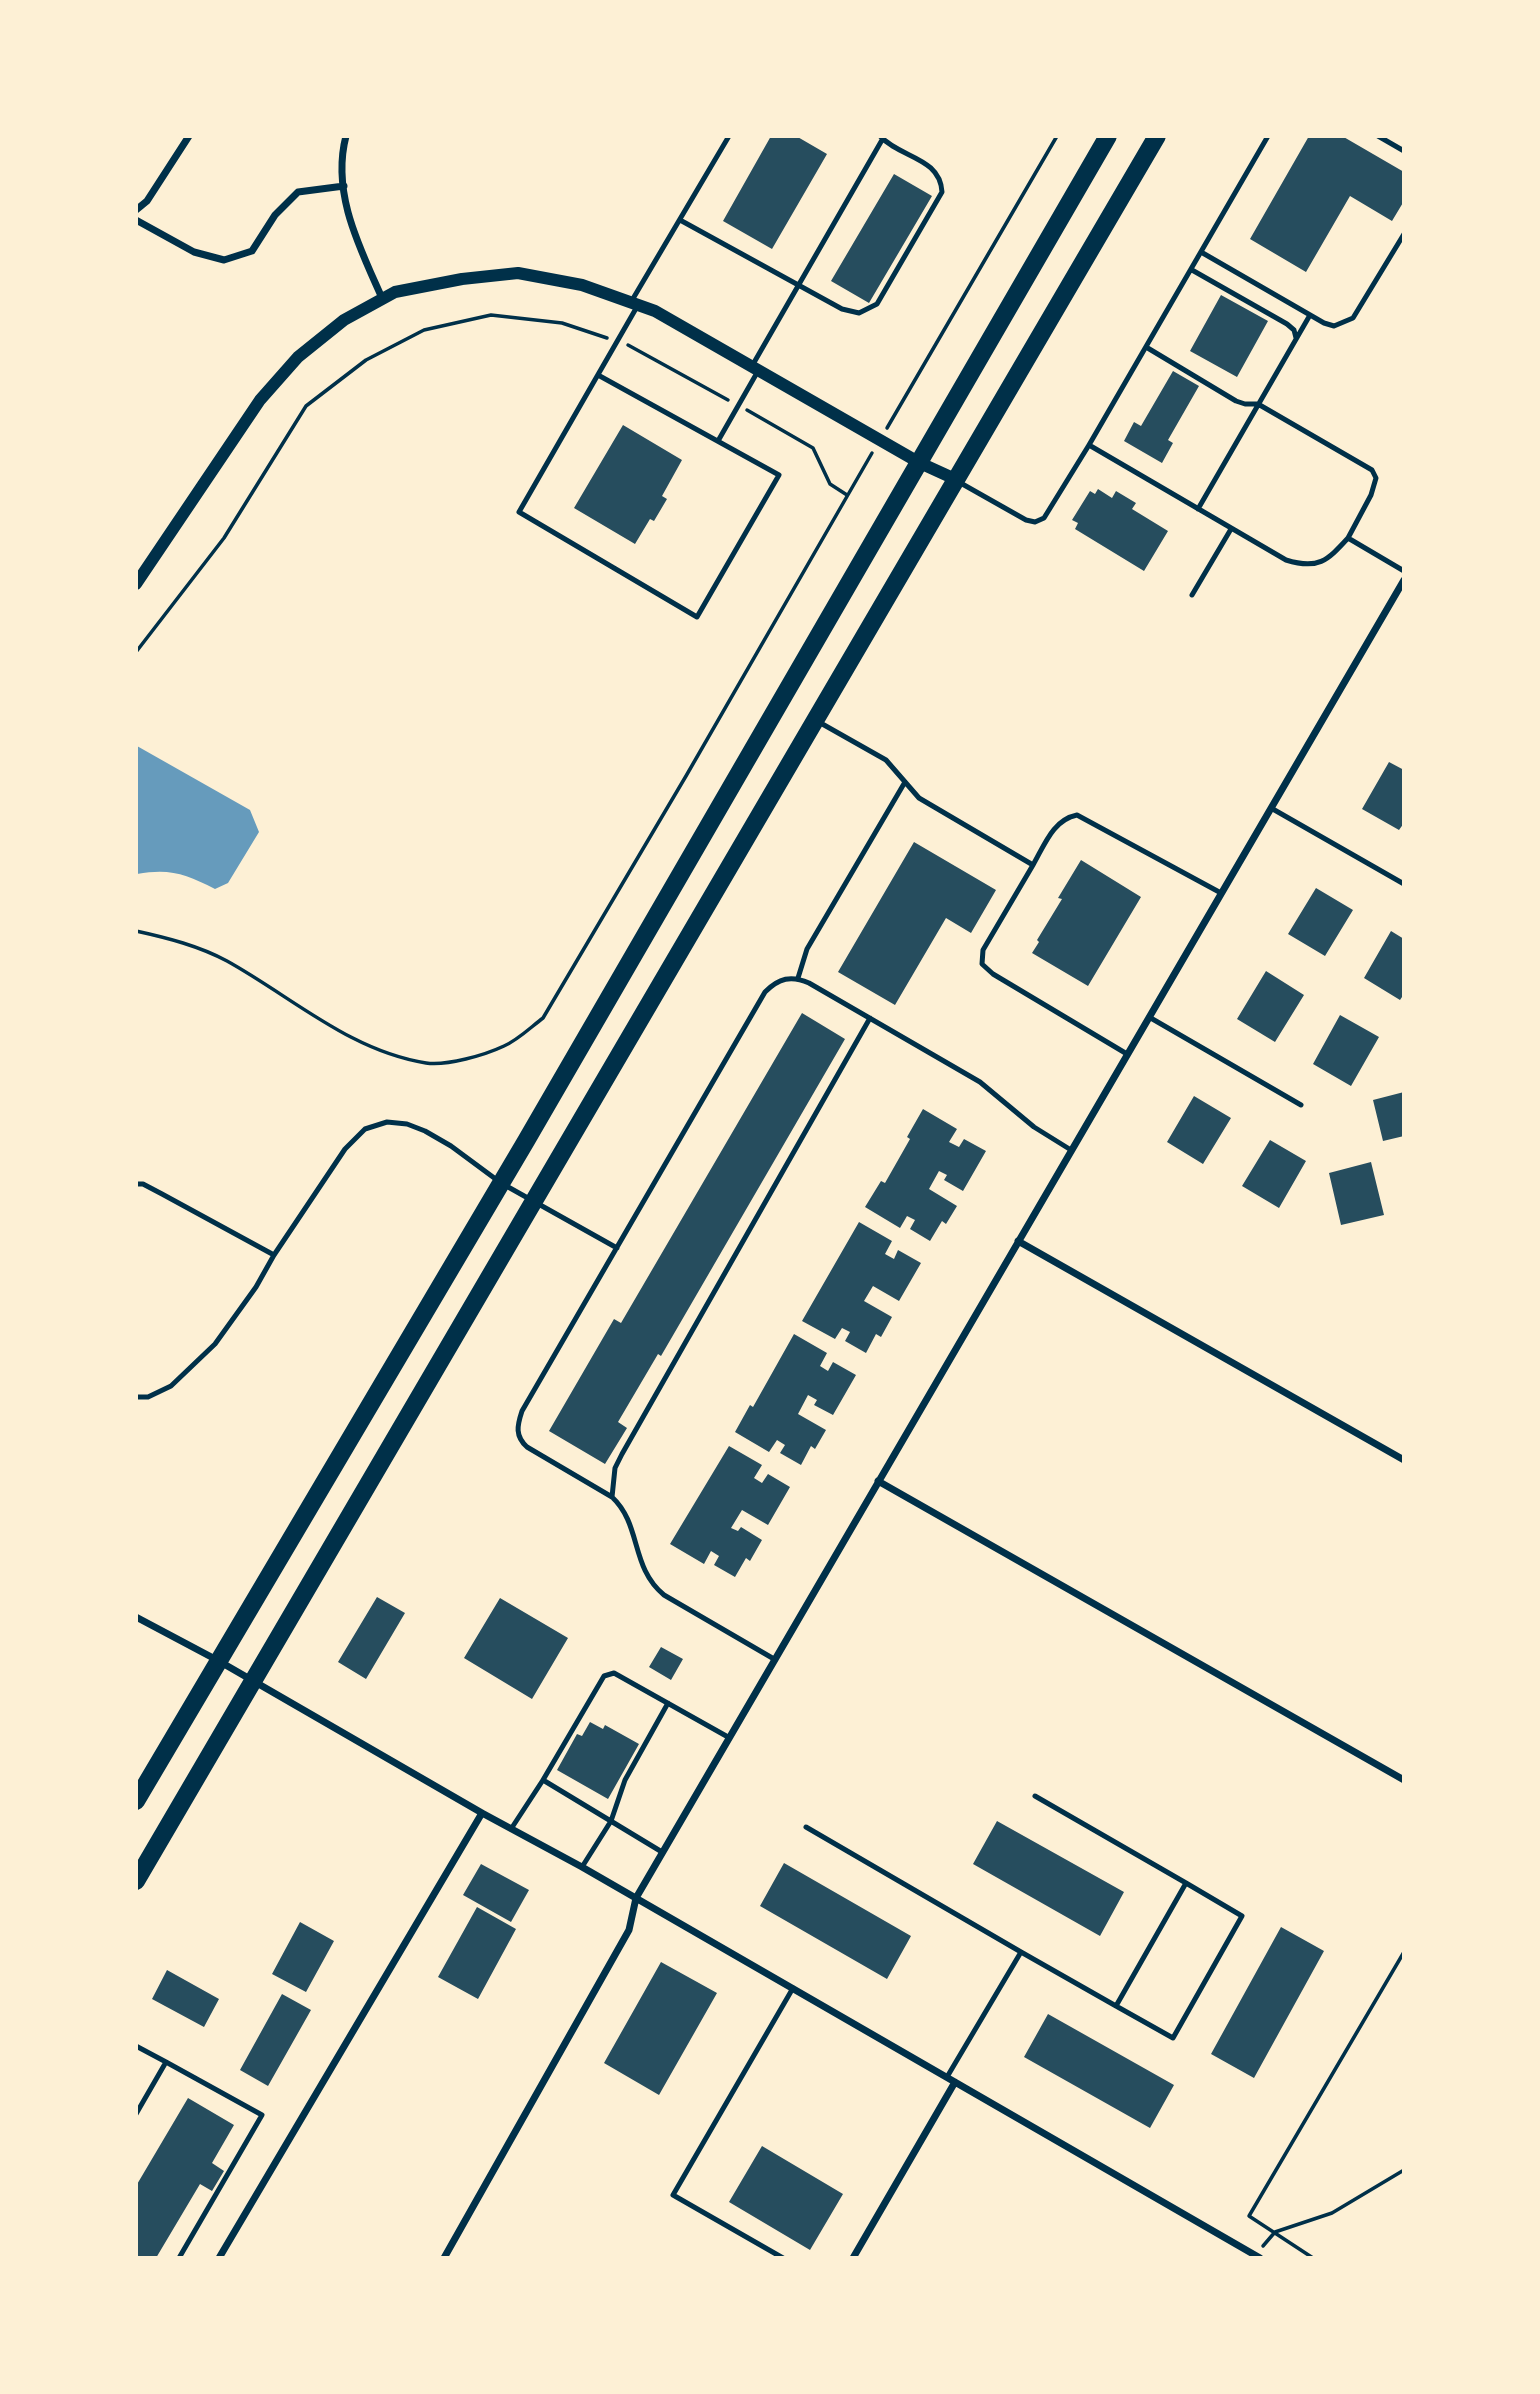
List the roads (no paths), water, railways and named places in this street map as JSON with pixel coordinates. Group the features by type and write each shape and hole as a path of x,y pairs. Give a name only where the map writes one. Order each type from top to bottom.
{"highway":[{"path":"136,1801 501,1183 1108,136"},
{"path":"136,1881 1157,136"}],"street":[{"path":"346,136 344,186 349,222 382,298"},
{"path":"136,210 147,201 187,137"},
{"path":"136,220 194,253 224,260 252,251 275,215 298,192 344,186"},
{"path":"136,584 260,400 298,357 344,320 394,292 462,279 518,272 582,285 655,311 920,463 955,479"},
{"path":"444,2258 629,1930 636,1898 662,1852 1404,580"},
{"path":"1018,1241 1404,1461"},
{"path":"878,1481 1404,1780"},
{"path":"136,1616 218,1660 481,1813 582,1867 1258,2256"},
{"path":"219,2258 481,1813"},
{"path":"853,2258 955,2082"}],"lane":[{"path":"598,375 779,475 697,617 519,512 617,341 634,304 729,136"},
{"path":"955,479 1026,520 1035,522 1045,518 1268,136"},
{"path":"1378,136 1404,151"},
{"path":"680,220 799,285 842,309 859,313 877,304 942,192 942,180 934,169 881,138 799,285 718,441"},
{"path":"1201,252 1334,326 1353,318 1403,237"},
{"path":"1192,270 1287,324 1294,330 1296,338"},
{"path":"1198,509 1310,315"},
{"path":"1090,445 1286,560 1304,566 1322,561 1348,538 1371,495 1376,478 1372,470 1258,404 1236,401 1146,348"},
{"path":"1192,595 1231,529"},
{"path":"1348,538 1404,571"},
{"path":"815,719 886,760 919,799 1033,865"},
{"path":"798,978 807,949 905,782"},
{"path":"1271,808 1404,884"},
{"path":"1127,1054 993,974 982,964 983,950 1057,823 1066,817 1077,815 1221,893"},
{"path":"774,1659 653,1586 646,1576 629,1520 621,1505 527,1447 520,1441 517,1433 522,1411 765,992 775,982 785,978 798,978 981,1082 1034,1127 1071,1150"},
{"path":"1149,1017 1301,1105"},
{"path":"612,1497 615,1468 622,1454 870,1018"},
{"path":"136,1397 148,1397 171,1387 198,1363 256,1287 274,1255 345,1149 366,1129 387,1122 407,1124 425,1131 451,1146 501,1183 617,1248"},
{"path":"136,1184 143,1184 274,1255"},
{"path":"511,1829 604,1676 614,1672 728,1737"},
{"path":"582,1867 611,1821 625,1780 668,1703"},
{"path":"543,1780 662,1852"},
{"path":"806,1827 1173,2038 1242,1916 1035,1796"},
{"path":"1116,2006 1186,1883"},
{"path":"947,2077 1021,1952"},
{"path":"783,2258 673,2195 793,1988"},
{"path":"136,2046 262,2115 179,2258"},
{"path":"136,2114 166,2062"}],"water":[{"path":"137,746 250,810 259,832 228,883 215,889 195,879 169,872 137,874"}]}
